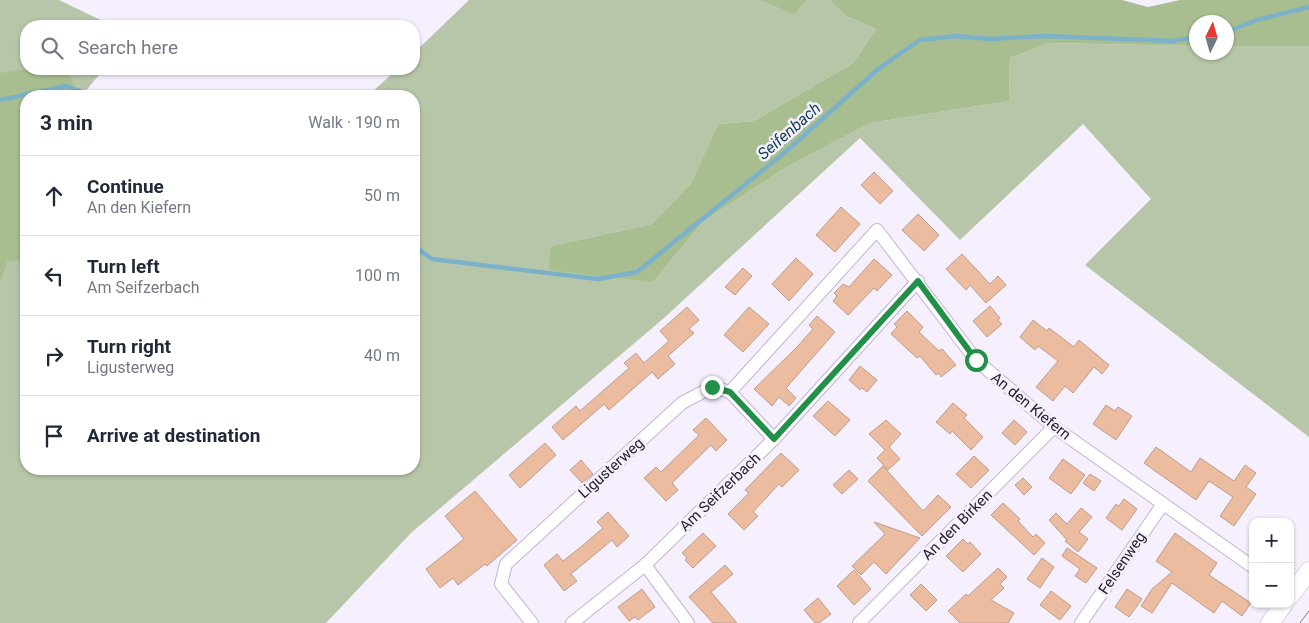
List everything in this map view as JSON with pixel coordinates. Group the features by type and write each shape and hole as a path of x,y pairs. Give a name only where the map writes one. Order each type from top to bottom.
{"main road":[{"path":"1294,590 1309,571"},
{"path":"1270,623 1281,608"}],"street":[{"name":"An den Kiefern","path":"730,392 877,230 918,281 976,360 1054,427 1249,563"},
{"name":"Am Seifzerbach","path":"572,623 645,565 774,439 918,281"},
{"name":"Ligusterweg","path":"532,623 501,584 506,564 682,403 712,387 730,392"},
{"path":"730,392 774,439"},
{"name":"An den Birken","path":"859,623 1054,427"},
{"name":"Felsenweg","path":"1082,623 1163,504"},
{"path":"645,565 688,623"}],"green space":[{"path":"0,0 59,0 101,20 20,20 20,75 99,75 86,90 20,90 20,475 420,475 420,90 374,90 391,75 420,75 420,47 469,0 761,0 794,13 807,0 829,0 846,16 876,29 853,63 754,121 718,124 691,183 652,224 551,246 653,282 704,221 785,168 870,123 1009,101 1010,58 1049,43 1189,46 1189,60 1234,60 1234,46 1309,46 1309,437 1085,265 1151,199 1083,124 960,240 860,138 664,318 411,533 326,623 0,623"},
{"path":"760,0 807,0 794,14"},
{"path":"829,0 1122,0 1148,7 1180,0 1309,0 1309,46 1234,46 1234,15 1189,15 1189,46 1049,43 1010,58 1009,101 870,123 785,168 704,221 653,282 549,270 551,246 652,224 691,183 718,124 754,121 853,63 876,29 846,16"},
{"path":"20,70 20,75 69,75 76,90 20,90 20,260 7,262 0,283 0,73"}],"building":[{"path":"874,172 893,191 880,204 861,185"},
{"path":"841,207 860,224 835,252 816,235"},
{"path":"918,214 939,235 924,251 902,230"},
{"path":"962,254 990,284 998,276 1006,285 986,303 970,285 966,290 946,269"},
{"path":"796,258 813,274 789,301 772,284"},
{"path":"874,259 892,275 877,291 874,288 848,315 833,301 837,296 834,293 843,284 849,287"},
{"path":"743,268 752,276 735,295 725,287"},
{"path":"990,306 1000,318 998,320 1002,324 987,337 973,321"},
{"path":"687,307 699,320 689,329 694,333 668,356 675,364 658,379 652,372 609,410 604,404 563,440 552,427 576,406 580,411 629,368 624,363 636,353 644,363 669,341 660,331"},
{"path":"749,307 769,324 743,352 724,335"},
{"path":"907,311 923,327 919,332 939,351 942,349 956,365 941,377 939,373 936,375 920,356 917,358 891,334 897,327 894,324"},
{"path":"817,316 835,332 786,388 796,398 789,406 779,397 772,406 754,389 813,329 809,325"},
{"path":"1033,320 1047,331 1049,328 1074,347 1079,340 1109,365 1102,374 1094,367 1073,393 1065,386 1053,401 1036,387 1058,361 1038,346 1035,350 1020,337"},
{"path":"860,366 877,380 867,392 862,388 860,390 849,380"},
{"path":"828,401 850,420 835,436 813,416"},
{"path":"953,403 967,415 964,418 983,437 971,450 952,431 950,434 936,422"},
{"path":"1106,405 1115,411 1118,407 1132,416 1116,440 1093,424"},
{"path":"706,418 727,440 716,451 711,445 672,483 678,490 666,501 644,478 656,467 661,472 699,435 693,430"},
{"path":"886,420 901,434 889,447 900,459 888,470 877,458 885,450 869,434"},
{"path":"1014,420 1027,432 1015,445 1002,433"},
{"path":"545,443 556,455 520,488 509,475"},
{"path":"1156,447 1191,472 1200,458 1234,481 1245,465 1256,473 1246,487 1256,494 1234,526 1220,516 1233,497 1209,481 1196,500 1144,463"},
{"path":"781,453 799,470 782,487 779,484 753,512 758,516 744,530 728,514 749,493 745,490"},
{"path":"974,456 989,470 971,488 956,474"},
{"path":"1063,459 1085,475 1071,494 1049,478"},
{"path":"581,460 593,474 582,483 570,470"},
{"path":"883,466 923,511 938,495 951,507 922,536 868,481"},
{"path":"849,470 858,479 842,494 833,485"},
{"path":"1090,474 1101,481 1094,491 1083,483"},
{"path":"1023,478 1032,487 1024,495 1015,485"},
{"path":"475,491 517,540 487,566 485,564 458,585 453,578 440,588 426,569 464,539 445,516"},
{"path":"1124,499 1137,509 1122,530 1106,518 1116,504 1119,506"},
{"path":"1003,503 1020,519 1018,521 1033,537 1036,534 1045,543 1034,555 991,515"},
{"path":"1081,508 1092,517 1079,532 1088,539 1078,552 1065,541 1067,540 1049,520 1056,513 1067,524"},
{"path":"608,512 629,536 617,547 612,540 571,574 577,581 564,591 544,565 557,554 563,561 582,546 603,528 597,522"},
{"path":"874,522 920,538 886,574 874,562 861,575 852,566 885,534"},
{"path":"703,533 716,546 693,568 685,560 687,558 682,553"},
{"path":"1175,533 1217,563 1209,575 1249,602 1249,606 1242,616 1222,601 1214,613 1172,583 1152,613 1141,606 1152,589 1172,572 1156,561"},
{"path":"963,539 968,544 970,542 981,554 963,572 946,556"},
{"path":"1067,548 1097,568 1086,583 1075,576 1080,569 1062,556"},
{"path":"1042,558 1054,567 1040,588 1027,579"},
{"path":"725,565 733,574 711,592 737,623 713,623 689,597"},
{"path":"998,568 1007,577 1000,584 1004,588 991,600 1014,613 1008,623 960,623 948,611 966,594 968,596"},
{"path":"854,570 871,589 854,605 837,586"},
{"path":"921,584 937,600 926,611 910,595"},
{"path":"642,589 655,607 638,620 635,617 629,621 618,607"},
{"path":"1127,589 1142,599 1129,617 1115,607"},
{"path":"1051,591 1071,606 1060,620 1040,605"},
{"path":"818,598 831,614 819,623 815,623 804,610"}],"waterway":[{"name":"Seifenbach","path":"1234,29 1257,20 1309,7"},
{"name":"Seifenbach","path":"420,250 432,259 598,279 637,272 790,148 878,69 920,40 956,36 991,39 1045,36 1173,41 1189,38"},
{"name":"Seifenbach","path":"47,90 66,86 77,90"},
{"name":"Seifenbach","path":"0,100 20,96"}],"tram line":[{"path":"1300,623 1309,611"}],"route":[{"path":"712,387 730,392 774,439 918,281 976,360"}]}
